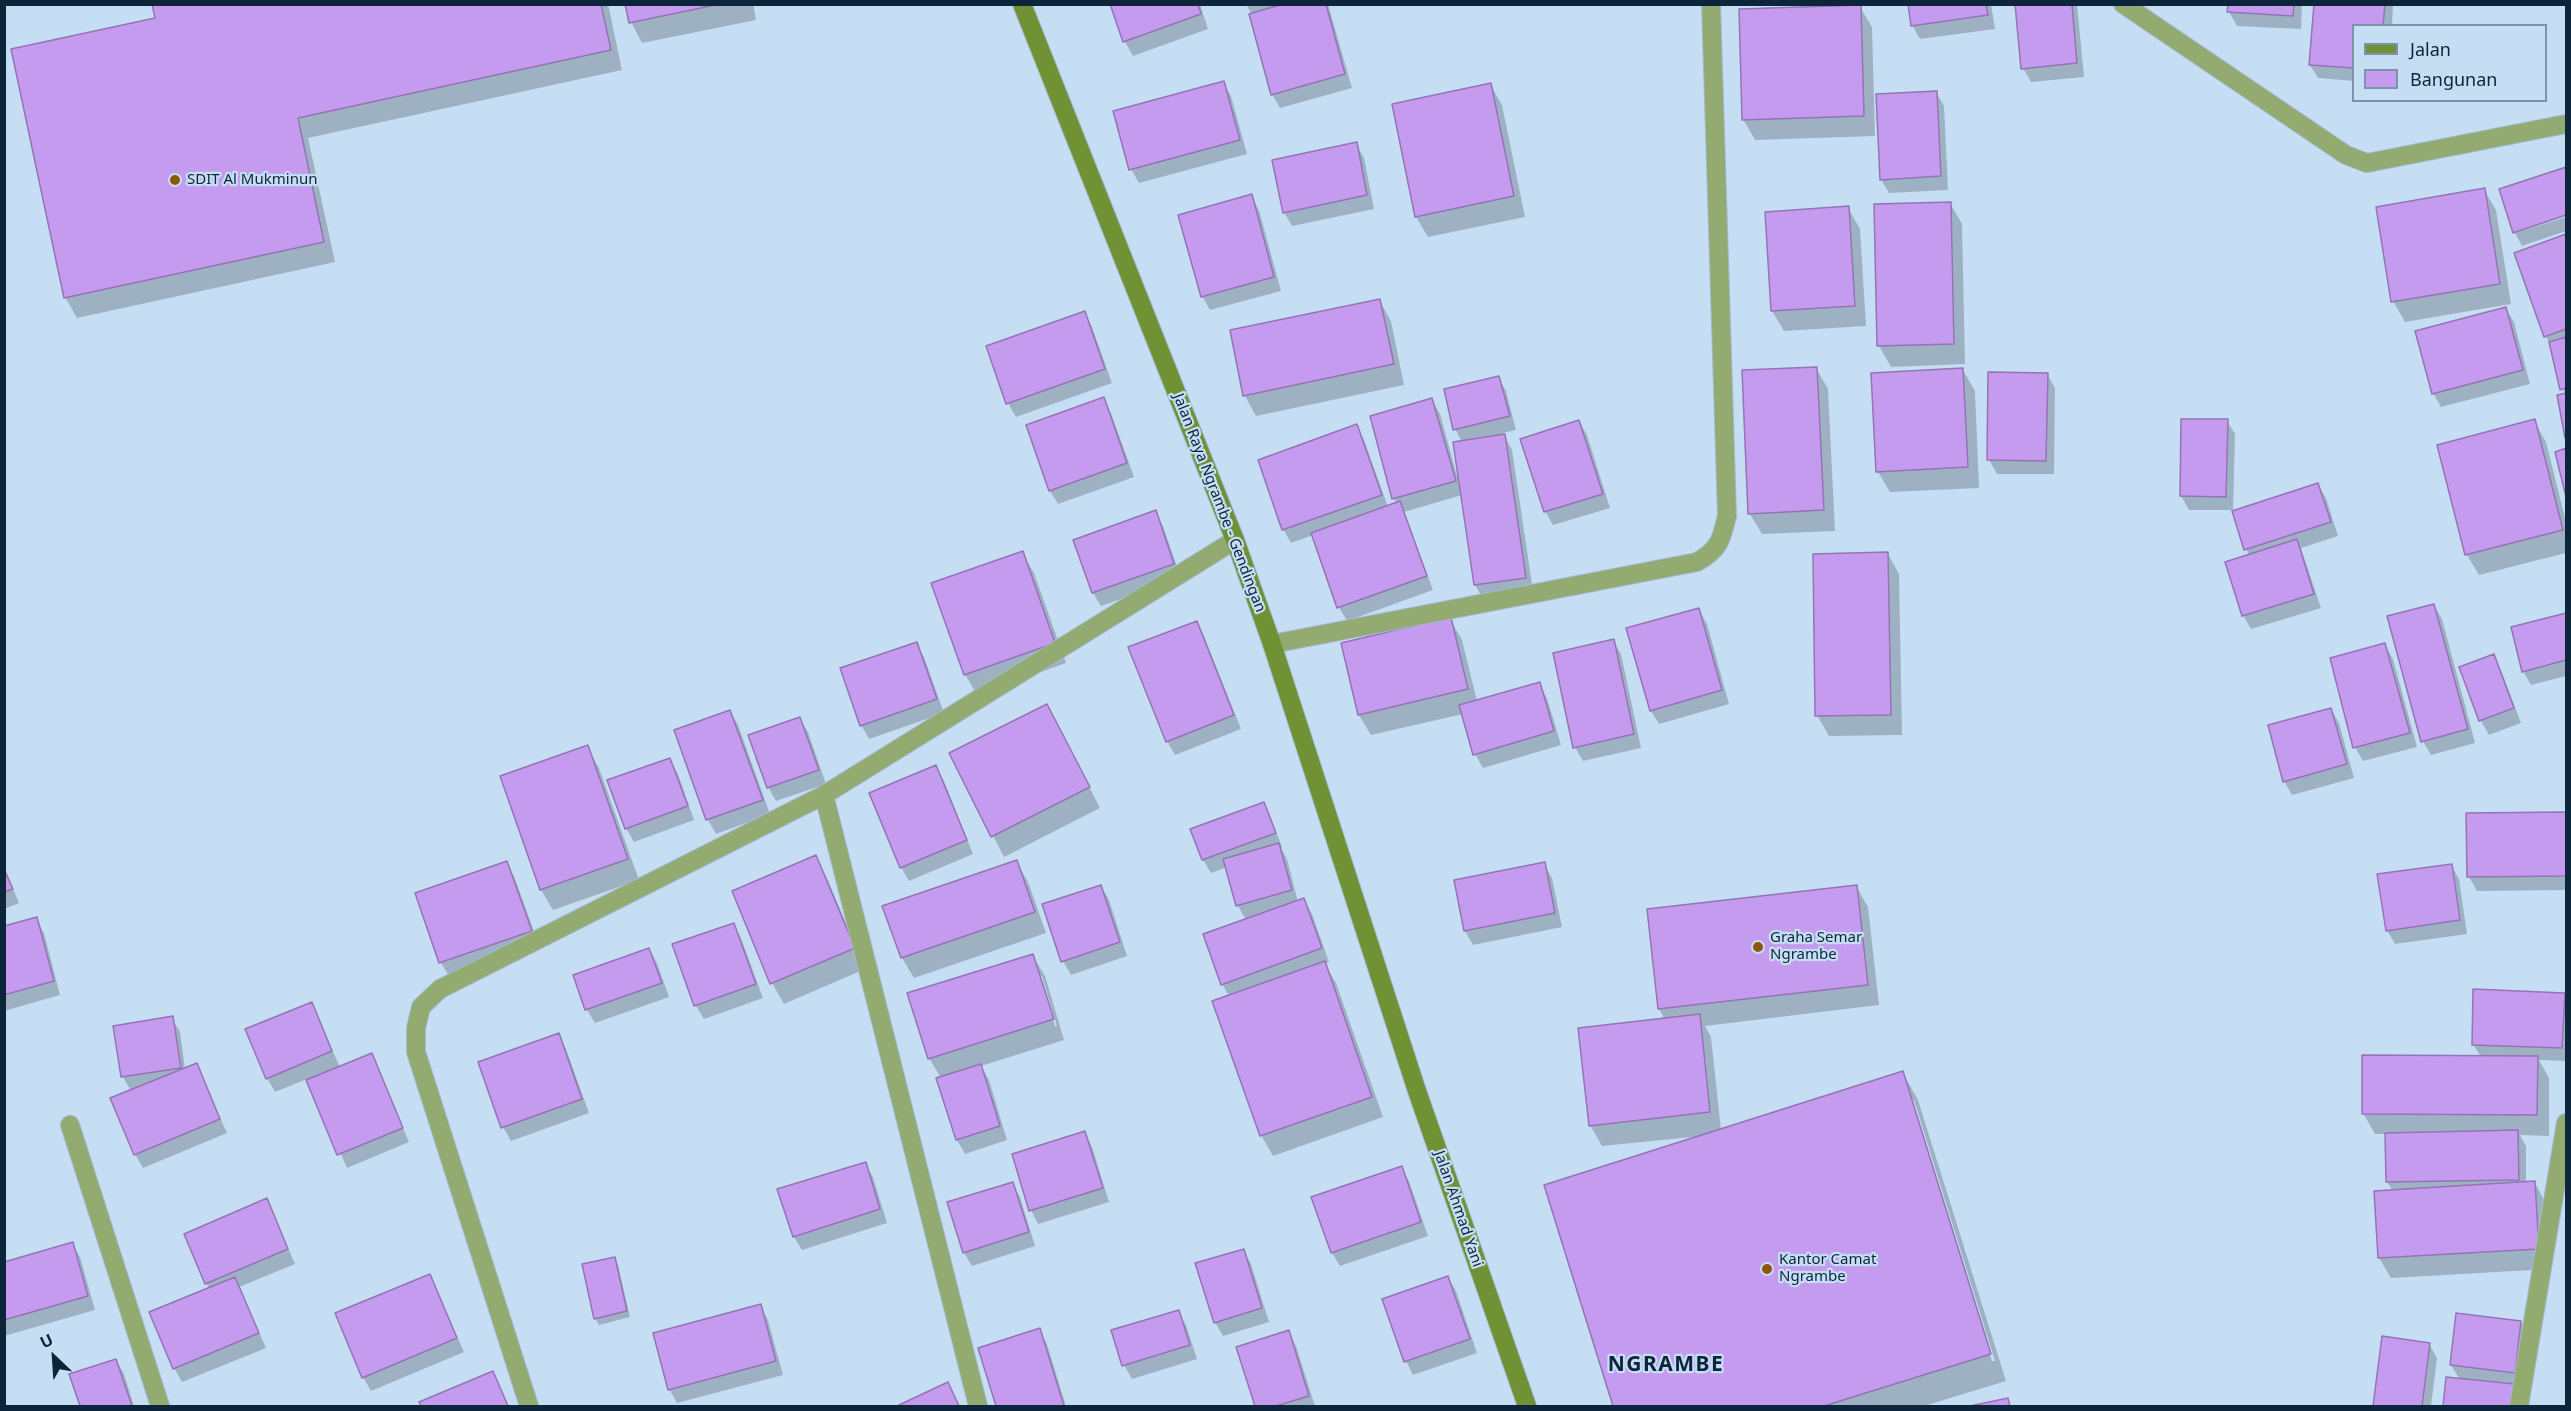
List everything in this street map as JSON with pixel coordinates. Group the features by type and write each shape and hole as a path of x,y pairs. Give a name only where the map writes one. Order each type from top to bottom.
{"main road":[{"name":"Jalan Raya Ngrambe - Gendingan","path":"1022,4 1235,540 1272,644 1391,1010"},
{"name":"Jalan Ahmad Yani","path":"1391,1010 1527,1407"}],"street":[{"path":"1272,644 1697,562 1713,553 1722,539 1727,516 1711,4"},
{"path":"2123,4 2346,155 2367,164 2566,124"},
{"path":"529,1407 416,1052 416,1028 422,1007 440,989 824,795 1235,540"},
{"path":"824,795 978,1407"},
{"path":"70,1125 160,1407"},
{"path":"2519,1407 2566,1132"}],"building":[{"name":"SDIT Al Mukminun","path":"152,4 601,4 611,50 298,118 324,242 64,298 11,49 155,18"},
{"path":"625,4 720,4 629,23"},
{"path":"1110,4 1198,4 1201,14 1123,42"},
{"path":"1283,4 1326,4 1345,74 1271,95 1249,14"},
{"path":"1908,4 1986,4 1988,15 1911,26"},
{"path":"2015,4 2072,4 2077,63 2021,69"},
{"path":"2228,4 2294,4 2293,16 2227,12"},
{"path":"2314,4 2385,4 2383,24 2352,24 2352,68 2309,65"},
{"path":"1861,5 1864,116 1742,120 1739,9"},
{"path":"1224,81 1240,140 1129,170 1113,111"},
{"path":"1491,83 1514,196 1415,217 1392,104"},
{"path":"1937,91 1941,176 1880,180 1876,94"},
{"path":"1357,142 1367,195 1283,213 1272,160"},
{"path":"2566,167 2566,215 2513,233 2499,189"},
{"path":"2485,188 2500,284 2391,302 2376,207"},
{"path":"1252,194 1274,277 1201,297 1178,215"},
{"path":"1951,202 1954,344 1877,346 1874,204"},
{"path":"1849,206 1855,306 1771,311 1765,212"},
{"path":"2566,234 2566,329 2544,337 2514,253"},
{"path":"1380,299 1394,364 1243,396 1230,330"},
{"path":"2506,307 2523,370 2432,394 2415,331"},
{"path":"1085,311 1105,369 1006,404 986,346"},
{"path":"2566,337 2566,388 2560,390 2549,342"},
{"path":"1817,367 1824,510 1748,514 1742,370"},
{"path":"1963,368 1968,467 1876,472 1871,373"},
{"path":"1988,372 2048,373 2046,461 1987,460"},
{"path":"1499,376 1510,416 1453,430 1444,389"},
{"path":"2566,393 2566,438 2565,438 2557,395"},
{"path":"1104,397 1127,463 1049,491 1026,425"},
{"path":"1432,398 1456,481 1392,499 1370,416"},
{"path":"2181,419 2228,419 2226,497 2180,496"},
{"path":"2535,419 2563,530 2465,555 2437,445"},
{"path":"1579,420 1603,494 1544,512 1520,439"},
{"path":"1357,424 1382,495 1282,530 1258,460"},
{"path":"1505,434 1526,578 1474,585 1453,442"},
{"path":"2566,448 2566,497 2555,452"},
{"path":"2318,483 2331,522 2244,550 2232,511"},
{"path":"1400,501 1427,576 1337,608 1311,533"},
{"path":"1156,510 1174,564 1092,593 1073,540"},
{"path":"2297,539 2314,594 2242,616 2225,562"},
{"path":"1023,551 1055,643 964,675 931,583"},
{"path":"1888,552 1891,715 1815,716 1813,554"},
{"path":"2434,604 2468,729 2421,742 2387,616"},
{"path":"1699,608 1722,690 1650,711 1626,628"},
{"path":"2566,613 2566,660 2522,672 2511,627"},
{"path":"1451,617 1468,689 1358,715 1341,643"},
{"path":"1197,621 1234,715 1166,742 1128,647"},
{"path":"1614,639 1634,734 1573,748 1553,653"},
{"path":"917,642 937,699 860,726 840,668"},
{"path":"2385,643 2410,733 2353,748 2330,658"},
{"path":"2494,654 2514,708 2479,721 2459,667"},
{"path":"1540,682 1554,731 1473,755 1459,705"},
{"path":"1047,704 1090,787 991,837 949,753"},
{"path":"2331,708 2347,764 2283,782 2268,725"},
{"path":"730,710 763,800 706,820 674,730"},
{"path":"800,717 819,770 767,788 748,735"},
{"path":"588,745 628,859 540,890 500,776"},
{"path":"670,758 688,806 625,829 607,780"},
{"path":"936,765 967,840 900,868 869,793"},
{"path":"1264,802 1276,833 1202,860 1190,829"},
{"path":"2566,812 2566,876 2467,877 2466,813"},
{"path":"1279,843 1292,890 1236,906 1223,859"},
{"path":"816,855 855,948 770,984 732,891"},
{"path":"1017,860 1035,912 901,958 882,906"},
{"path":"507,861 532,931 439,963 415,893"},
{"path":"1545,862 1555,913 1464,931 1454,880"},
{"path":"2452,864 2460,920 2386,931 2377,874"},
{"path":"4,869 13,889 4,892"},
{"path":"1101,885 1120,942 1061,962 1042,904"},
{"name":"Graha Semar Ngrambe","path":"1857,885 1868,985 1658,1009 1647,909"},
{"path":"1304,898 1322,948 1221,985 1203,934"},
{"path":"37,917 54,981 4,995 4,926"},
{"path":"734,923 756,984 694,1006 672,944"},
{"path":"649,948 662,983 585,1010 573,975"},
{"path":"1033,954 1054,1019 928,1059 907,993"},
{"path":"1325,961 1372,1097 1260,1136 1212,1001"},
{"path":"2473,989 2565,993 2562,1048 2472,1045"},
{"path":"312,1002 332,1051 266,1079 245,1029"},
{"path":"1700,1014 1710,1112 1589,1126 1578,1028"},
{"path":"173,1016 181,1068 121,1077 113,1026"},
{"path":"559,1033 582,1099 501,1128 478,1062"},
{"path":"372,1053 403,1128 337,1155 306,1080"},
{"path":"2362,1055 2538,1056 2537,1115 2362,1114"},
{"path":"197,1063 220,1119 134,1155 110,1098"},
{"path":"981,1064 1000,1126 956,1140 936,1078"},
{"name":"Kantor Camat Ngrambe","path":"1903,1071 1991,1354 1824,1406 1613,1406 1544,1185"},
{"path":"2518,1130 2519,1180 2386,1182 2385,1133"},
{"path":"1085,1131 1103,1188 1029,1211 1012,1154"},
{"path":"866,1162 880,1209 793,1237 777,1189"},
{"path":"1402,1166 1421,1222 1331,1253 1311,1197"},
{"path":"2535,1181 2539,1249 2378,1258 2374,1191"},
{"path":"1013,1182 1029,1232 963,1253 947,1202"},
{"path":"267,1198 288,1249 205,1284 184,1234"},
{"path":"73,1242 88,1296 4,1320 4,1262"},
{"path":"1244,1249 1262,1308 1214,1323 1195,1263"},
{"path":"615,1257 627,1311 594,1319 582,1264"},
{"path":"430,1274 457,1338 362,1378 335,1313"},
{"path":"1448,1276 1470,1339 1404,1362 1382,1299"},
{"path":"235,1277 259,1333 173,1369 149,1312"},
{"path":"761,1304 776,1361 668,1390 653,1333"},
{"path":"1179,1310 1190,1345 1122,1366 1111,1330"},
{"path":"2456,1313 2521,1321 2515,1373 2450,1365"},
{"path":"1040,1328 1064,1406 996,1406 978,1348"},
{"path":"1289,1330 1309,1396 1276,1406 1255,1406 1236,1347"},
{"path":"2382,1336 2430,1343 2422,1406 2373,1406"},
{"path":"116,1359 132,1406 80,1406 69,1374"},
{"path":"493,1371 508,1406 421,1406 419,1402"},
{"path":"2446,1377 2515,1384 2513,1406 2443,1406"},
{"path":"948,1382 959,1406 899,1405"},
{"path":"2008,1398 2010,1406 1970,1406"}],"place":[{"name":"SDIT Al Mukminun","path":"175,180"},
{"name":"Graha Semar Ngrambe","path":"1758,947"},
{"name":"Kantor Camat Ngrambe","path":"1767,1269"}],"district":[{"name":"NGRAMBE","path":"1666,1365"}]}
